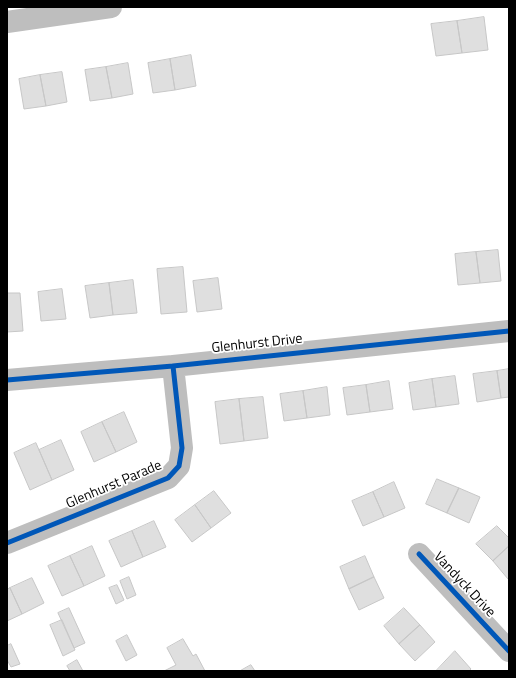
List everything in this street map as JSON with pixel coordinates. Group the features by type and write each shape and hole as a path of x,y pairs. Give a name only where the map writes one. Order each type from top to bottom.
{"street":[{"path":"7,22 111,7"},
{"name":"Glenhurst Drive","path":"7,380 173,366 509,331"},
{"name":"Glenhurst Parade","path":"7,542 168,478 179,466 182,448 173,366"},
{"name":"Vandyck Drive","path":"419,554 509,650"}],"building":[{"path":"484,17 488,50 462,53 457,21"},
{"path":"457,21 462,53 436,56 431,24"},
{"path":"191,55 196,86 175,90 170,59"},
{"path":"170,59 175,90 153,93 148,63"},
{"path":"128,63 133,94 112,98 106,67"},
{"path":"106,67 112,98 90,101 85,70"},
{"path":"62,72 67,102 46,106 40,75"},
{"path":"40,75 46,106 24,109 19,79"},
{"path":"498,250 501,281 480,283 476,252"},
{"path":"476,252 480,283 458,285 455,254"},
{"path":"183,267 187,312 161,314 157,269"},
{"path":"218,278 222,309 197,312 193,281"},
{"path":"133,280 137,313 113,315 109,283"},
{"path":"109,283 113,315 90,318 85,286"},
{"path":"62,289 66,319 41,321 38,292"},
{"path":"7,293 20,293 23,331 7,332"},
{"path":"509,369 509,397 501,398 497,371"},
{"path":"497,371 501,398 477,402 473,374"},
{"path":"455,376 459,404 436,407 432,379"},
{"path":"432,379 436,407 413,410 409,383"},
{"path":"389,381 393,409 370,412 366,385"},
{"path":"366,385 370,412 347,415 343,388"},
{"path":"327,387 330,415 307,418 303,391"},
{"path":"303,391 307,418 284,421 280,394"},
{"path":"263,397 268,438 244,441 239,399"},
{"path":"239,399 244,441 220,444 215,402"},
{"path":"124,412 137,442 116,452 102,422"},
{"path":"102,422 116,452 94,462 81,432"},
{"path":"61,440 74,470 52,480 39,450"},
{"path":"36,443 52,480 30,490 14,453"},
{"path":"437,479 459,488 447,513 426,504"},
{"path":"394,482 405,508 384,517 373,492"},
{"path":"459,488 480,497 469,523 447,513"},
{"path":"214,491 231,513 211,528 195,505"},
{"path":"373,492 384,517 363,526 352,501"},
{"path":"195,505 211,528 192,542 175,520"},
{"path":"154,521 166,547 143,557 132,531"},
{"path":"497,526 509,538 509,546 493,561 476,544"},
{"path":"132,531 143,557 121,567 109,541"},
{"path":"92,546 105,576 84,586 70,556"},
{"path":"509,546 509,578 508,579 493,561"},
{"path":"70,556 84,586 62,596 48,566"},
{"path":"365,556 374,577 349,589 340,567"},
{"path":"129,577 136,595 127,599 120,581"},
{"path":"374,577 384,598 359,610 349,589"},
{"path":"32,578 44,603 22,614 10,588"},
{"path":"117,585 124,600 116,604 109,588"},
{"path":"10,588 22,614 7,621 7,590"},
{"path":"69,608 85,643 74,648 58,613"},
{"path":"404,608 420,625 399,644 384,626"},
{"path":"62,620 75,650 63,656 50,625"},
{"path":"420,625 435,642 415,661 399,644"},
{"path":"127,635 137,655 126,661 116,641"},
{"path":"183,639 193,656 196,654 205,671 164,671 176,665 167,648"},
{"path":"11,644 20,664 11,667 7,660 7,646"},
{"path":"455,651 471,669 469,671 436,671"},
{"path":"77,660 83,671 70,671 67,666"},
{"path":"251,665 255,671 240,671"}],"cycle path":[{"path":"7,380 173,366 509,331"},
{"path":"7,543 168,478 179,466 182,448 173,366"},
{"path":"419,554 509,651"}]}
